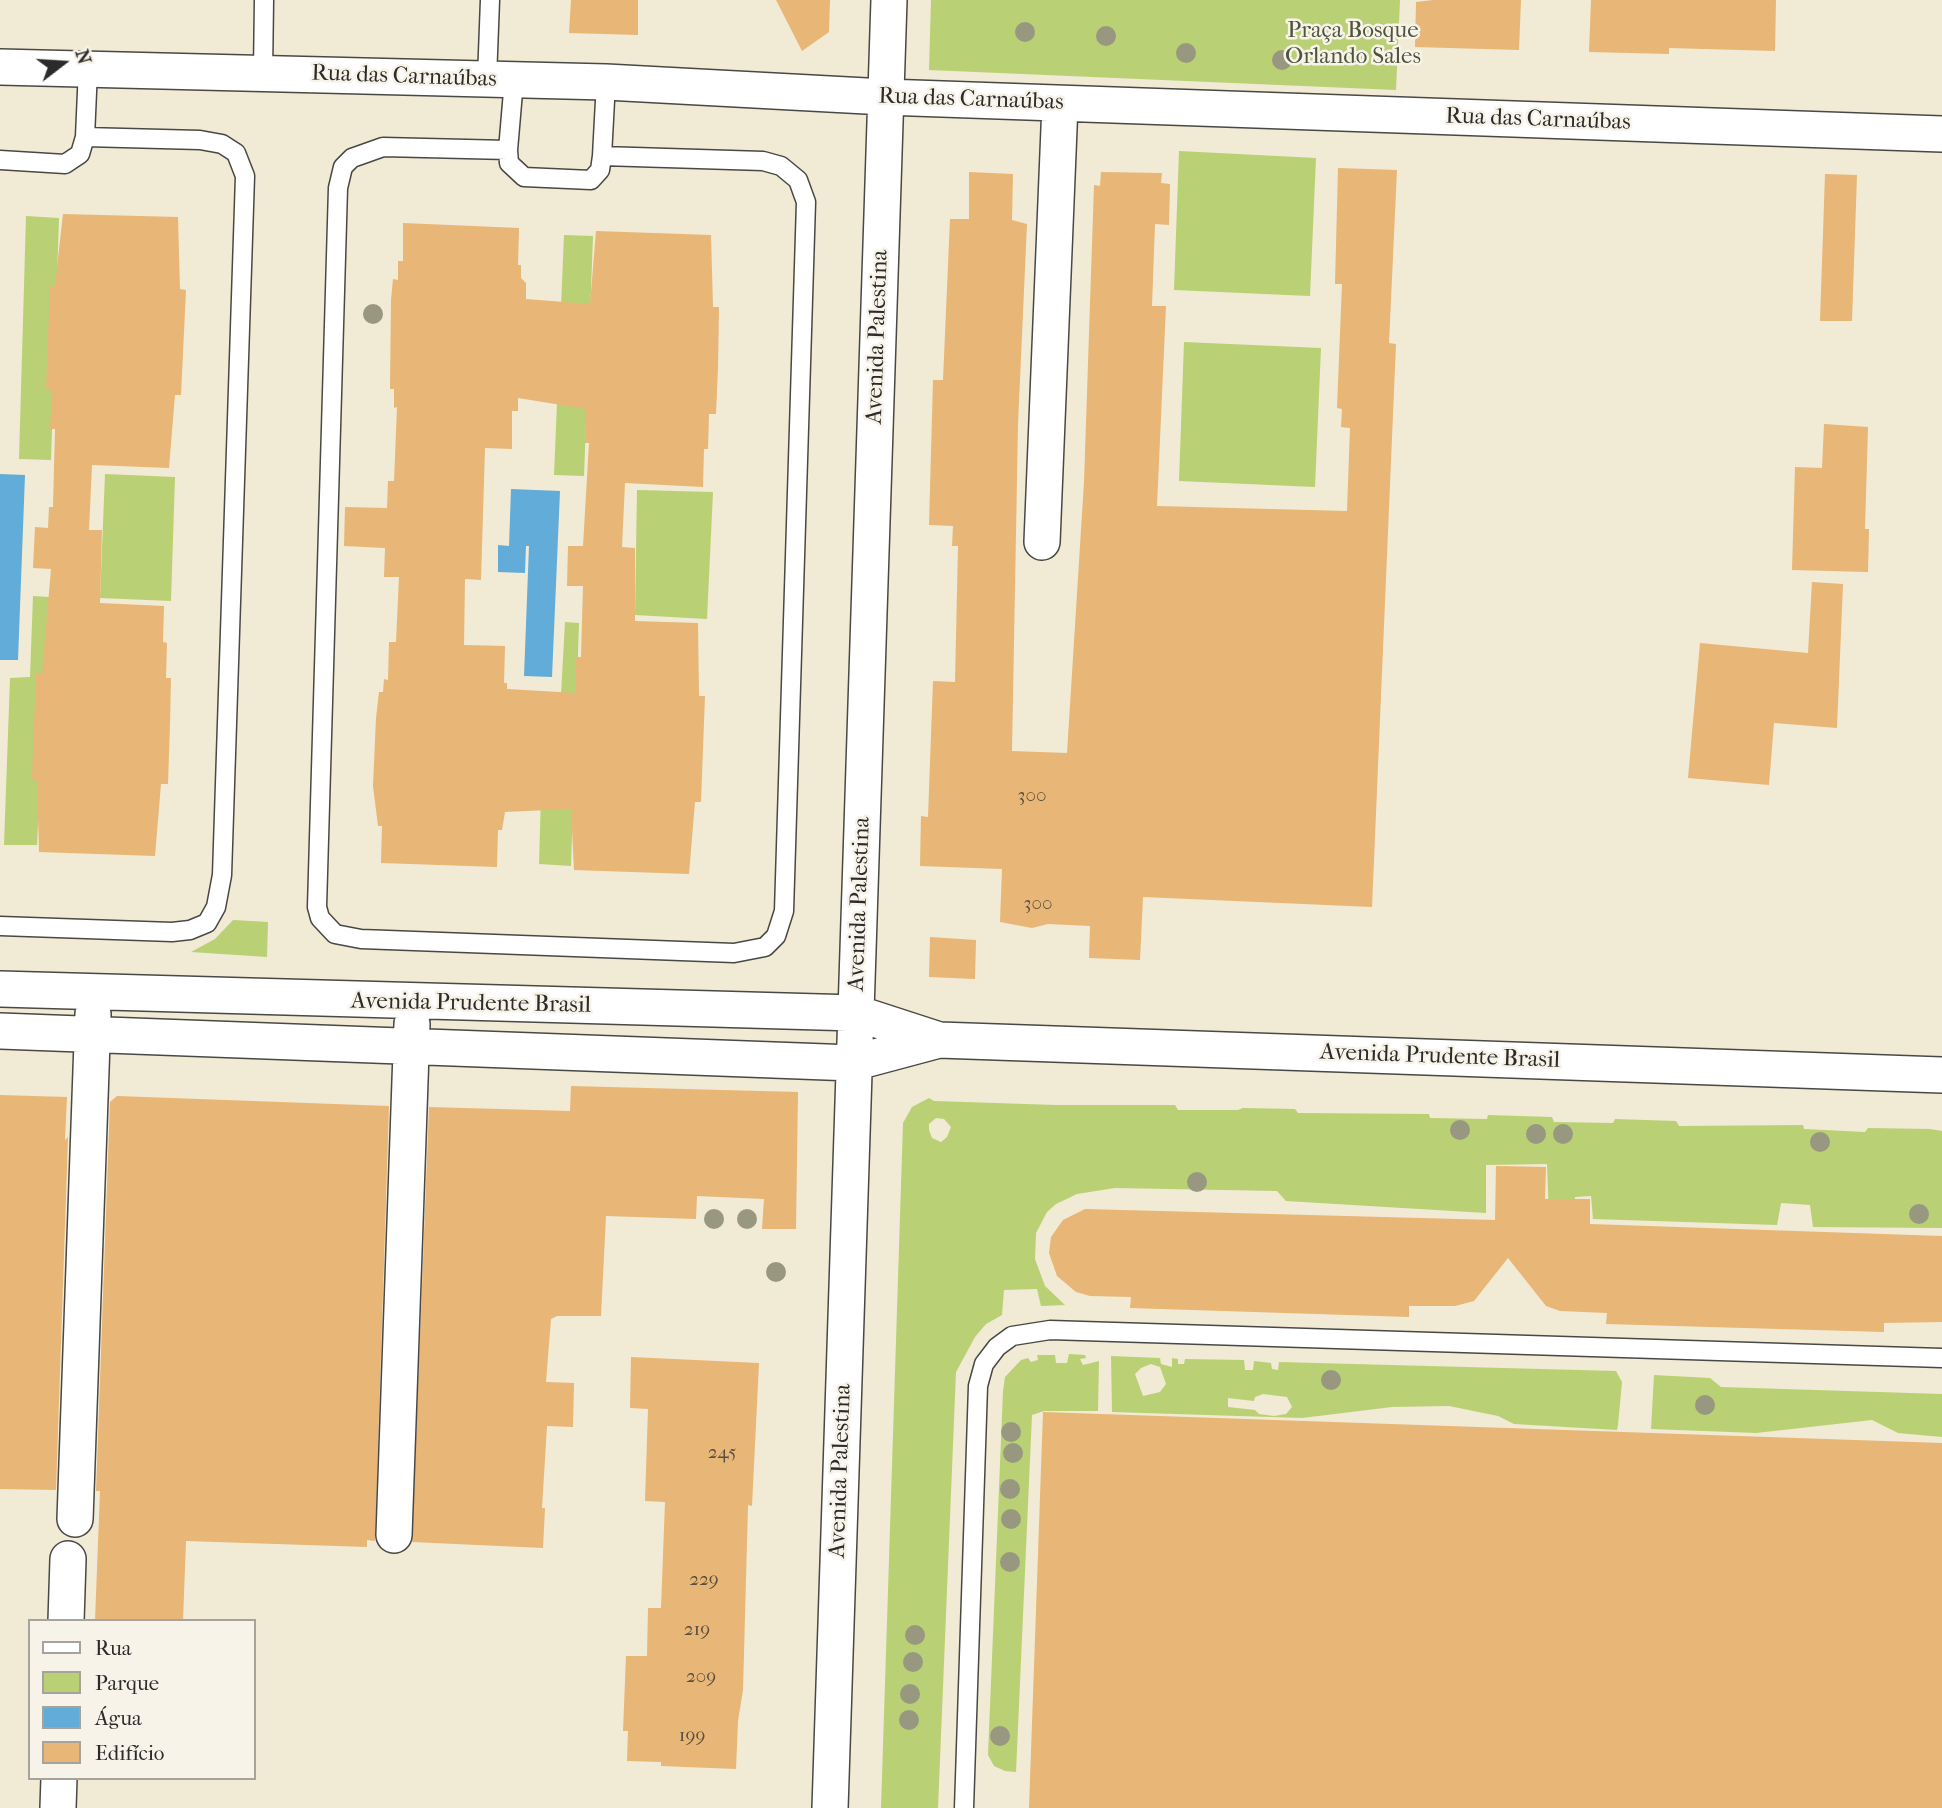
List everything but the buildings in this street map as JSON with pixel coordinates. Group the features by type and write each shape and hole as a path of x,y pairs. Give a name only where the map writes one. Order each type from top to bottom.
{"street":[{"name":"Avenida Palestina","path":"830,1808 889,0"},
{"name":"Rua das Carnaúbas","path":"0,67 606,82 1060,104 1942,134"},
{"path":"1042,542 1060,104"},
{"name":"Avenida Prudente Brasil","path":"0,989 413,1003 856,1013 939,1040 1942,1074"},
{"path":"75,1519 93,993"},
{"path":"394,1535 413,1003"},
{"name":"Avenida Prudente Brasil","path":"0,1031 853,1063 939,1040"},
{"path":"66,1619 68,1559"},
{"path":"58,1808 59,1780"}],"lane":[{"path":"263,73 264,0"},
{"path":"490,0 509,163 524,177 591,180 600,170 606,82"},
{"path":"0,160 65,164 80,154 85,137 88,69"},
{"path":"0,926 190,930 206,923 216,907 222,875 245,176 236,153 222,144 85,137"},
{"path":"508,150 383,147 363,152 343,167 337,220 317,907 328,929 343,937 361,939 734,953 765,947 776,936 784,911 806,202 798,180 781,166 763,161 602,156"},
{"path":"964,1808 978,1386 984,1364 998,1346 1012,1336 1050,1330 1942,1358"}],"green space":[{"name":"Praça Bosque Orlando Sales","path":"931,0 1400,0 1396,90 929,70"},
{"path":"1179,151 1316,158 1310,296 1174,290"},
{"path":"26,216 59,218 51,460 19,459"},
{"path":"564,235 593,236 584,476 554,475"},
{"path":"1184,342 1321,348 1315,487 1179,481"},
{"path":"105,474 175,477 171,601 100,598"},
{"path":"637,490 713,492 707,619 635,615"},
{"path":"33,596 49,597 37,845 4,845 10,678 30,677"},
{"path":"565,622 579,623 571,866 539,864 544,693 561,694"},
{"path":"233,920 268,922 267,957 191,952 215,939"},
{"path":"929,1098 934,1101 1056,1105 1175,1105 1178,1110 1243,1108 1295,1109 1298,1113 1429,1114 1430,1118 1487,1119 1488,1115 1552,1117 1554,1122 1613,1123 1615,1119 1676,1121 1679,1126 1803,1125 1804,1129 1865,1132 1868,1128 1930,1129 1942,1131 1942,1228 1813,1227 1810,1205 1781,1203 1777,1225 1593,1219 1591,1196 1575,1197 1574,1216 1549,1217 1547,1164 1486,1165 1486,1213 1286,1201 1277,1191 1115,1188 1077,1194 1056,1204 1047,1212 1036,1233 1035,1259 1045,1286 1065,1305 1041,1306 1037,1289 1004,1290 1002,1315 986,1324 975,1337 956,1372 938,1808 881,1808 903,1123 912,1107","holes":["936,1118 944,1119 951,1127 947,1137 941,1142 932,1138 929,1124"]},
{"path":"1069,1354 1085,1355 1086,1358 1080,1359 1083,1365 1099,1361 1098,1411 1044,1411 1032,1415 1016,1772 1005,1771 994,1766 988,1755 1005,1377 1021,1360 1028,1358 1031,1362 1038,1360 1037,1355 1055,1355 1056,1363 1067,1363"},
{"path":"1111,1356 1160,1358 1161,1364 1172,1367 1172,1358 1178,1359 1178,1364 1184,1364 1185,1359 1244,1360 1245,1370 1253,1370 1254,1361 1271,1363 1272,1369 1278,1370 1279,1362 1616,1371 1622,1382 1617,1430 1514,1424 1498,1416 1449,1406 1392,1407 1302,1418 1112,1412","holes":["1151,1364 1160,1367 1166,1384 1160,1392 1143,1396 1135,1374","1263,1394 1287,1397 1292,1407 1286,1414 1274,1416 1259,1414 1255,1410 1228,1407 1228,1398 1254,1401 1255,1397"]},
{"path":"1654,1375 1710,1378 1721,1387 1942,1394 1942,1437 1898,1433 1872,1420 1756,1433 1651,1429"}],"water":[{"path":"0,474 25,475 18,660 0,660"},
{"path":"511,489 560,491 552,677 524,676 529,546 526,546 525,573 498,572 498,545 509,546"}]}
